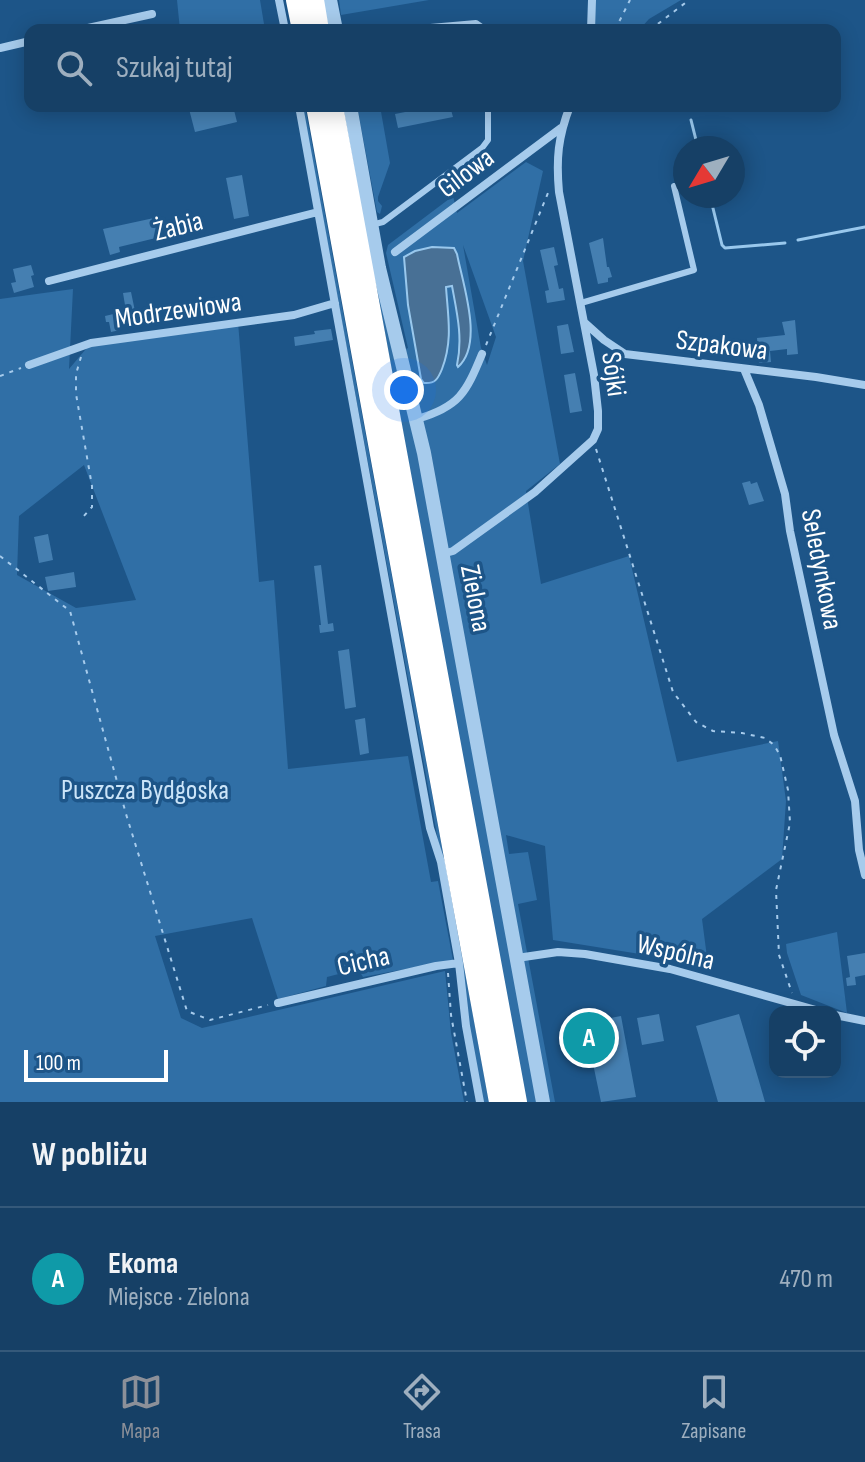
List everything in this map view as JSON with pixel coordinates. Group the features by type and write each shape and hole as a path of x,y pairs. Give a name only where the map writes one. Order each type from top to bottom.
{"highway":[{"path":"296,0 301,24"},
{"path":"314,0 318,24"},
{"path":"317,112 499,1102"},
{"path":"334,112 517,1102"}],"street":[{"path":"279,0 284,24"},
{"path":"330,0 335,24"},
{"path":"591,24 592,0"},
{"path":"106,24 152,14"},
{"path":"0,48 24,42"},
{"path":"300,112 430,828 441,862 480,1102"},
{"name":"Zielona","path":"351,112 392,323 417,419 543,1102"},
{"name":"Sójki","path":"568,112 562,128 557,171 598,411 598,429 593,440"},
{"name":"Gilowa","path":"395,252 562,128"},
{"name":"Żabia","path":"49,281 318,212"},
{"name":"Modrzewiowa","path":"29,365 97,342 294,315 335,303"},
{"name":"Szpakowa","path":"585,323 625,354 865,385"},
{"path":"417,419 446,409 455,401 465,391 482,354"},
{"name":"Seledynkowa","path":"744,369 759,405 785,494 790,531 834,735 855,801 859,850 865,875"},
{"path":"442,554 453,551 535,492 593,440"},
{"name":"Wspólna","path":"517,958 558,952 585,954 670,969 801,1006"},
{"name":"Cicha","path":"278,1003 459,963"},
{"path":"841,1016 865,1021"}],"lane":[{"path":"371,225 383,222 482,148 488,140 488,112"},
{"path":"581,303 694,270 679,208"}],"path":[{"path":"618,24 630,0"},
{"path":"658,24 689,0"},
{"path":"482,354 557,171"},
{"path":"82,518 92,507 92,486 76,394 76,374 81,356 97,342"},
{"path":"0,376 29,365"},
{"path":"593,440 673,692 696,722 713,731 765,738 780,755 788,790 790,823 776,890 779,955 797,1005"},
{"path":"0,556 70,611 126,814 187,1011 210,1020 278,1003"},
{"path":"447,965 451,1015 467,1102"}],"green space":[{"path":"177,0 260,0 264,24 179,24"},
{"path":"339,0 429,0 341,15"},
{"path":"594,0 681,0 644,24 594,24"},
{"path":"303,112 306,112 489,1102 483,1102 462,970"},
{"path":"358,112 381,112 390,163 378,197 382,206 380,214 377,212"},
{"path":"526,162 543,171 523,261 560,464 526,491 541,584 629,556 677,762 778,741 786,801 782,859 702,919 708,965 553,940 545,846 506,835 509,854 528,852 537,900 518,904 555,1102 525,1102 375,278 394,354 408,348 386,253 388,245 453,196 457,213","holes":["463,245 496,337 487,365 481,348"]},
{"name":"Puszcza Bydgoska","path":"73,289 69,369 91,343 238,322 259,582 274,580 288,769 408,756 431,882 438,881 453,960 363,977 358,969 327,977 326,986 278,999 252,918 155,936 181,1018 202,1028 445,971 451,1033 464,1102 0,1102 0,299","holes":["84,465 136,600 76,608 17,575 19,516"]},
{"path":"837,932 847,1013 841,1011 841,1006 829,1006 801,995 786,944"}],"shaded area":[{"path":"432,247 454,248 457,254 471,329 466,357 458,367 457,316 452,286 446,287 448,348 437,378 431,383 424,383 408,305 404,257"}],"building":[{"path":"190,112 234,112 237,122 195,132"},
{"path":"452,112 453,117 398,128 395,114"},
{"path":"242,175 249,216 234,219 226,178"},
{"path":"198,213 202,230 180,235 176,219"},
{"path":"154,218 155,222 160,221 164,236 119,247 120,252 110,255 103,229"},
{"path":"603,238 607,267 612,277 608,278 608,282 598,284 589,243"},
{"path":"554,247 558,265 554,266 565,300 547,303 545,291 549,290 540,250"},
{"path":"31,265 34,287 14,293 11,283 16,282 13,269"},
{"path":"131,292 136,316 117,320 120,330 111,332 105,316 126,311 123,293"},
{"path":"795,320 798,354 787,355 787,349 770,351 771,362 759,363 757,338 785,335 782,322"},
{"path":"568,324 574,352 561,354 557,326"},
{"path":"331,329 333,340 295,346 294,337"},
{"path":"575,373 582,411 570,413 564,375"},
{"path":"750,481 751,484 757,482 764,501 749,505 742,483"},
{"path":"48,534 53,560 39,563 34,537"},
{"path":"321,565 328,624 333,623 334,631 320,633 314,566"},
{"path":"74,572 76,587 48,591 45,577"},
{"path":"349,649 356,707 345,709 338,651"},
{"path":"365,718 369,753 360,755 355,720"},
{"path":"865,953 865,975 855,977 856,985 847,986 846,978 850,977 847,956"},
{"path":"659,1014 664,1041 642,1045 637,1018"},
{"path":"739,1014 765,1102 718,1102 696,1026"},
{"path":"621,1016 636,1097 601,1102 591,1054 579,1056 575,1036 586,1033 584,1023"}],"waterway":[{"path":"691,120 695,136"},
{"path":"713,208 725,248 785,243"},
{"path":"798,240 865,227"}],"place":[{"name":"Ekoma","path":"589,1038"}]}
